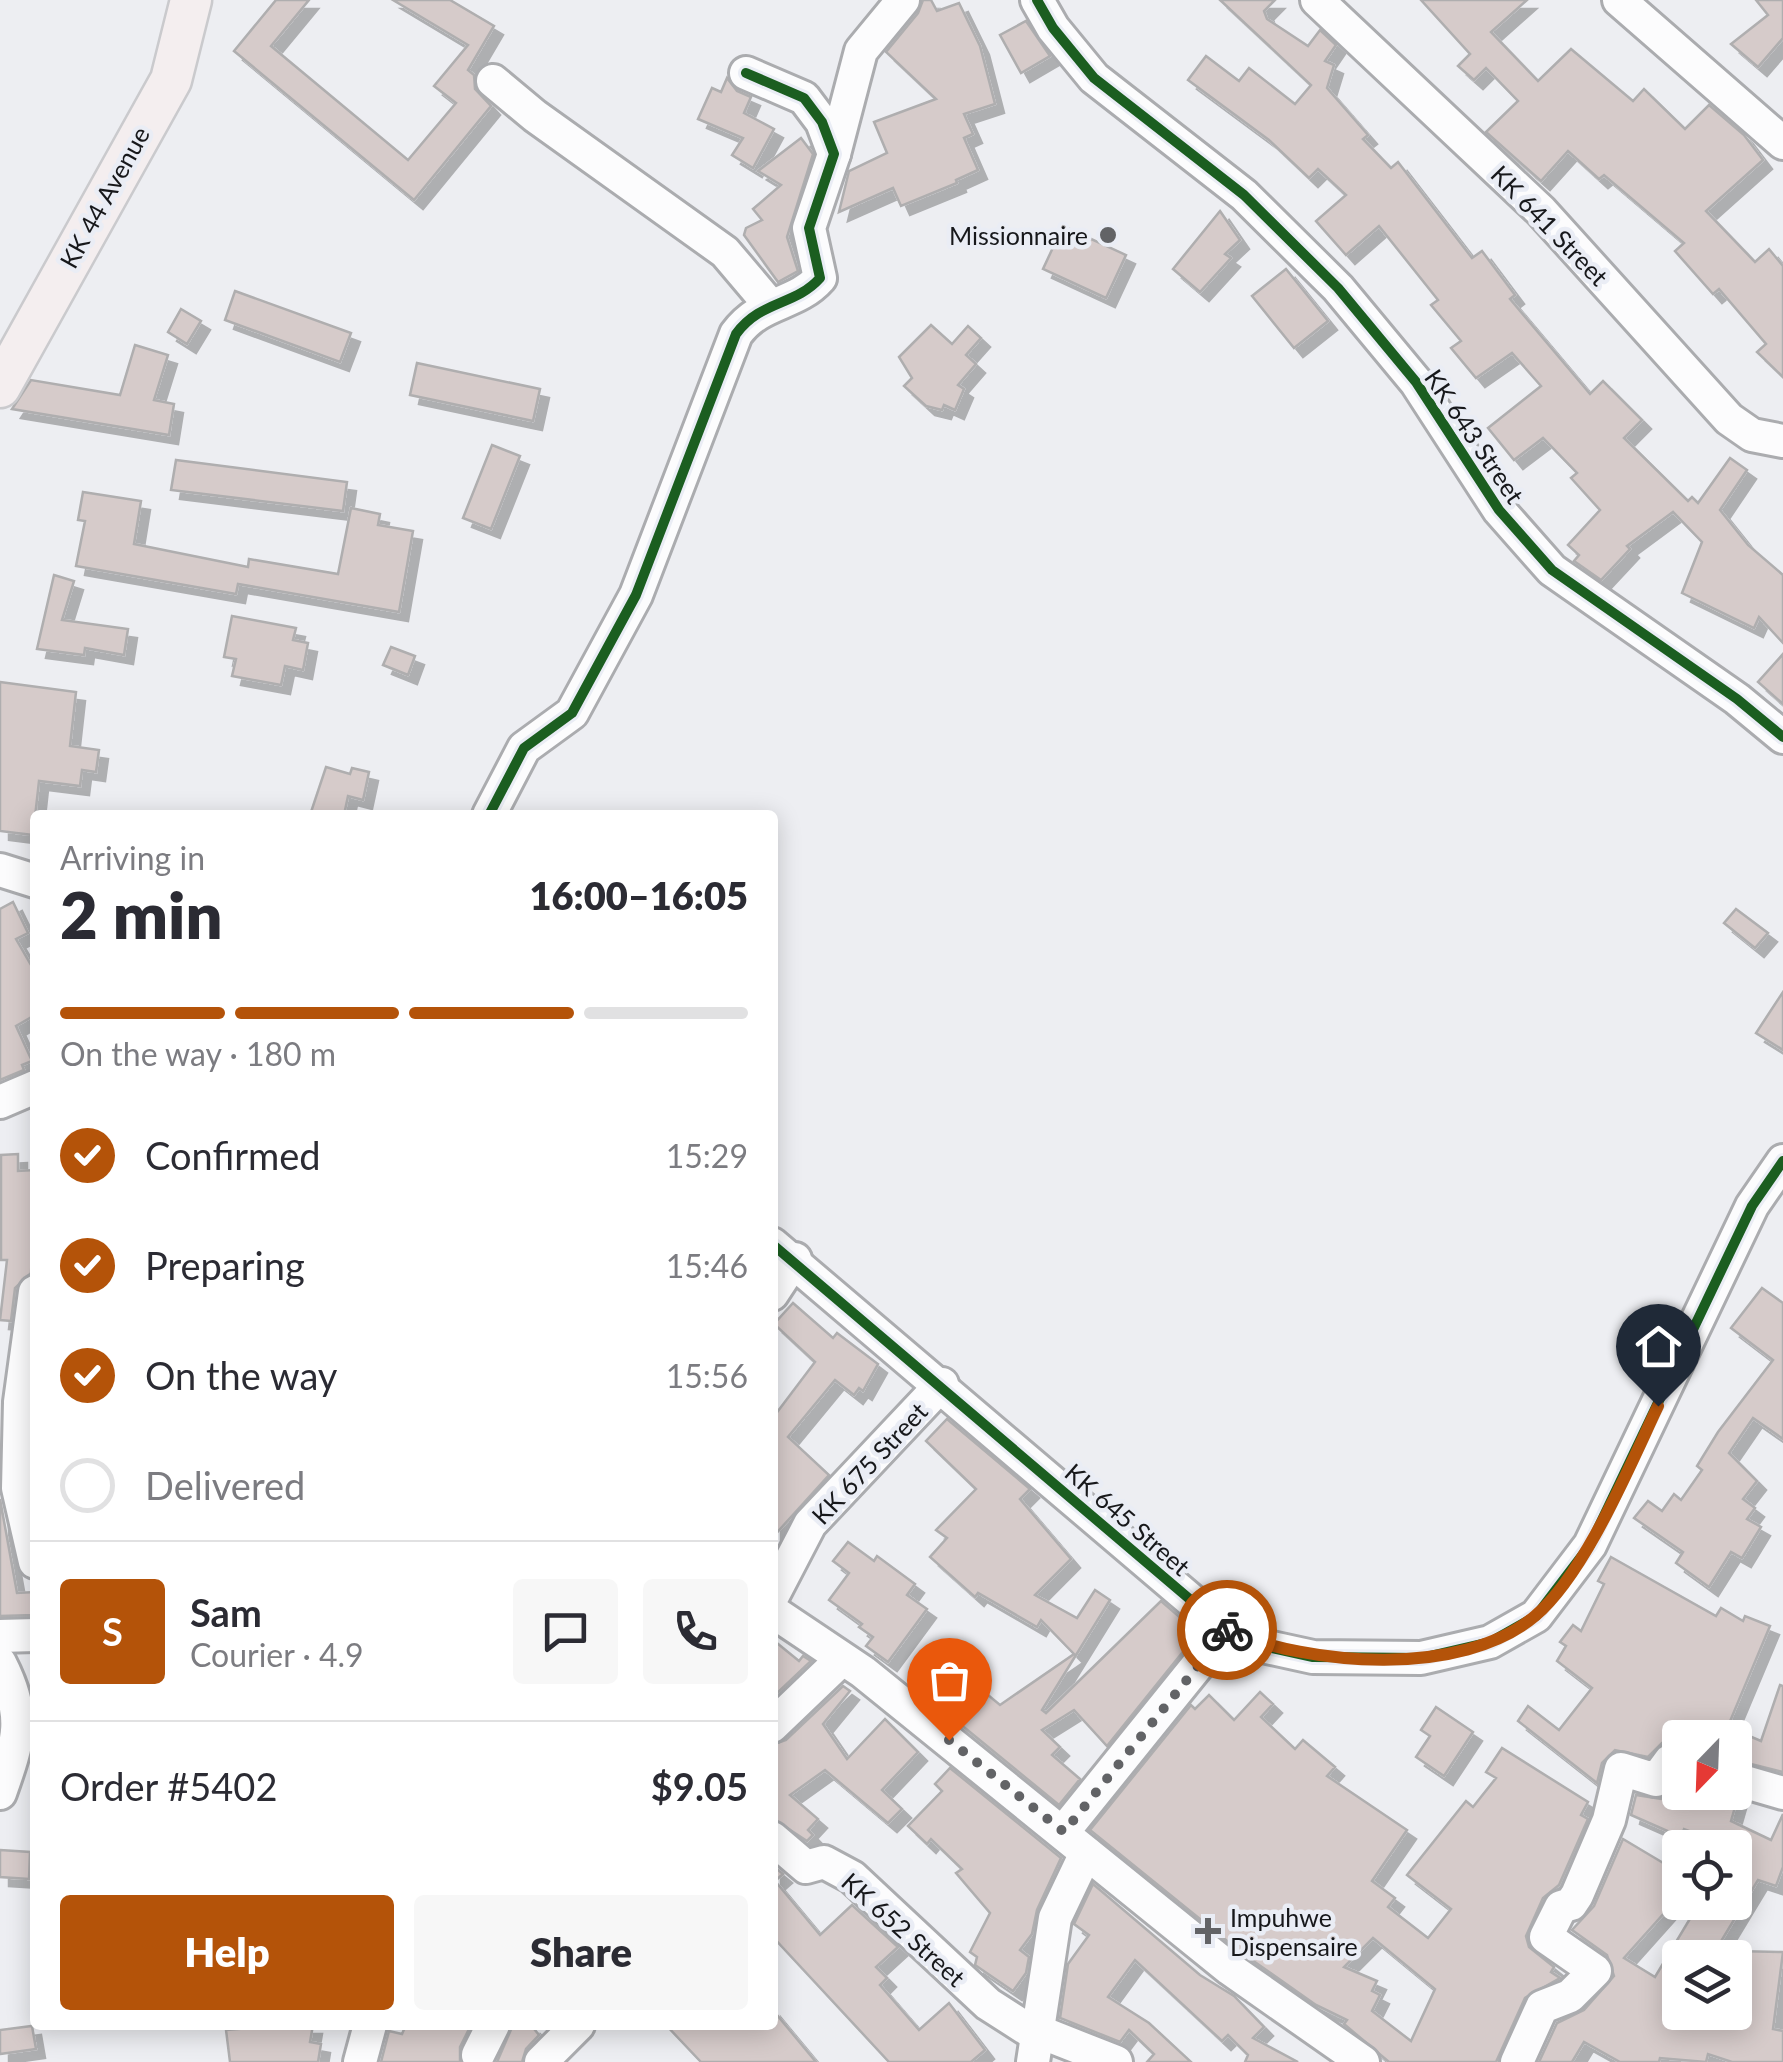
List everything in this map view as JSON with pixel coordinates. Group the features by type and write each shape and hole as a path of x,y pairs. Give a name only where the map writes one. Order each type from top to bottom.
{"main road":[{"name":"KK 44 Avenue","path":"0,388 170,80 192,0"}],"street":[{"path":"492,810 524,748 572,714 642,580 736,334 769,304 792,298 820,278 809,228 834,154 861,52 903,0"},
{"name":"KK 643 Street","path":"1037,0 1094,78 1244,195 1338,288 1416,382 1499,510 1552,570 1737,699 1783,736"},
{"name":"KK 641 Street","path":"1316,0 1541,211 1730,420 1752,436 1783,441"},
{"path":"1619,0 1783,143"},
{"path":"746,73 804,98 822,122 834,154"},
{"path":"493,80 535,116 724,252 769,304"},
{"path":"0,870 30,879"},
{"path":"0,1102 30,1089"},
{"name":"KK 645 Street","path":"784,1252 1226,1630 1267,1647 1313,1657 1420,1658 1490,1642 1536,1616 1590,1545 1752,1206 1783,1161"},
{"path":"30,1311 21,1345 18,1488 30,1536"},
{"name":"KK 675 Street","path":"778,1585 810,1524 942,1384"},
{"path":"778,1615 842,1659 1230,1968 1362,2062"},
{"path":"1116,2062 1034,2042 1055,1918 1075,1842 1140,1743 1226,1630"},
{"path":"0,1636 30,1635"},
{"path":"778,1720 842,1659"},
{"path":"0,1663 18,1708 20,1734 7,1752 0,1793"},
{"path":"1517,2062 1542,2007 1570,1996 1595,1971 1546,1938 1561,1907 1572,1904 1577,1895 1610,1820 1621,1769 1656,1780 1662,1772"},
{"path":"1752,1785 1783,1793"},
{"name":"KK 652 Street","path":"778,1843 806,1867 824,1862 852,1876 1034,2042"},
{"path":"360,2062 369,2030"},
{"path":"478,2055 490,2030"},
{"path":"541,2062 573,2030"}],"building":[{"path":"276,0 309,0 271,46 408,160 456,103 434,86 468,45 393,0 450,0 494,26 468,70 474,75 475,89 491,106 414,200 234,51"},
{"path":"923,0 931,0 937,11 959,3 980,46 995,104 964,114 973,134 964,138 978,170 901,206 893,188 839,212 849,171 887,153 874,122 936,99 886,52 918,13"},
{"path":"1220,0 1275,0 1264,11 1267,19 1308,46 1320,30 1336,45 1325,61 1334,65 1327,88 1368,135 1363,139 1391,168 1398,162 1472,258 1482,251 1515,295 1510,299 1590,394 1603,381 1642,420 1624,438 1688,501 1692,497 1698,503 1730,458 1747,470 1720,510 1748,545 1783,575 1783,643 1759,617 1754,628 1682,593 1702,542 1673,512 1627,546 1630,549 1601,580 1574,561 1579,555 1568,545 1600,510 1571,478 1577,473 1543,438 1514,460 1488,428 1541,386 1512,353 1476,378 1451,348 1461,341 1431,305 1438,300 1379,226 1346,255 1316,221 1346,195 1318,169 1309,178 1269,140 1188,80 1206,56 1239,81 1249,68 1295,104 1311,85"},
{"path":"1421,0 1527,0 1491,32 1538,81 1571,49 1633,101 1644,89 1685,129 1709,105 1744,135 1763,160 1706,211 1755,262 1769,249 1783,266 1783,377 1757,352 1766,344 1719,289 1713,294 1675,251 1684,243 1604,175 1599,179 1568,151 1541,181 1486,132 1518,101 1486,68 1474,80 1458,66 1470,54"},
{"path":"1756,0 1783,0 1783,38 1758,67 1731,44 1768,15"},
{"path":"1026,21 1050,56 1021,73 1000,35"},
{"path":"727,78 737,91 751,97 744,113 774,129 753,168 732,155 743,138 698,119 712,88 721,92"},
{"path":"801,138 813,154 787,237 798,271 778,282 744,235 746,228 762,220 753,209 781,185 758,171"},
{"path":"1220,211 1240,240 1225,254 1231,258 1200,292 1173,269"},
{"path":"1063,226 1126,255 1106,298 1043,269"},
{"path":"1286,269 1328,321 1294,348 1252,296"},
{"path":"235,291 351,333 340,362 225,320"},
{"path":"181,309 201,321 187,344 168,332"},
{"path":"931,325 952,344 968,326 981,338 966,355 976,364 958,385 964,389 955,410 944,405 942,410 926,406 904,386 912,378 899,357"},
{"path":"135,345 168,355 154,400 174,404 169,435 12,409 31,380 120,395"},
{"path":"417,363 540,389 533,421 410,395"},
{"path":"492,445 520,456 491,529 463,518"},
{"path":"176,460 347,482 343,511 171,490"},
{"path":"83,492 141,501 134,544 248,567 249,559 338,574 351,508 380,514 378,525 413,531 399,612 238,584 236,594 76,566 85,521 78,520"},
{"path":"54,575 74,581 62,620 128,629 124,655 85,648 84,655 37,649"},
{"path":"232,616 296,628 293,640 308,643 303,670 285,666 281,685 232,676 236,659 224,657"},
{"path":"391,647 415,656 408,675 383,665"},
{"path":"1783,654 1783,704 1758,682"},
{"path":"0,682 76,692 70,746 99,750 96,772 82,770 80,786 39,781 36,810 30,810 30,835 0,831"},
{"path":"326,767 350,774 352,768 369,772 363,800 348,796 345,810 312,810"},
{"path":"13,902 28,933 16,939 30,963 30,1018 16,1026 30,1062 22,1065 24,1070 0,1080 0,909"},
{"path":"1736,909 1768,933 1755,948 1724,923"},
{"path":"1783,992 1783,1050 1756,1033"},
{"path":"18,1154 18,1171 30,1170 30,1274 15,1288 11,1321 0,1320 7,1260 1,1260 1,1155"},
{"path":"1762,1288 1783,1303 1783,1439 1753,1418 1729,1453 1757,1481 1743,1499 1755,1508 1747,1519 1761,1527 1742,1558 1731,1552 1709,1587 1676,1563 1683,1552 1634,1518 1648,1501 1662,1511 1674,1494 1681,1500 1702,1470 1697,1466 1718,1432 1773,1360 1731,1328"},
{"path":"793,1303 833,1338 837,1333 878,1364 863,1391 859,1388 854,1395 835,1380 788,1437 829,1475 778,1531 778,1411 815,1362 778,1328 778,1320"},
{"path":"947,1419 1030,1489 1020,1499 1071,1559 1035,1595 1077,1618 1095,1590 1110,1600 1042,1710 1046,1713 1161,1601 1198,1633 1107,1746 1074,1710 1042,1730 1060,1747 1052,1755 1080,1779 1059,1805 932,1701 958,1670 1000,1705 1074,1654 1041,1620 1037,1627 978,1593 975,1597 930,1557 947,1538 936,1530 976,1489 926,1441"},
{"path":"0,1499 17,1593 30,1592 30,1615 0,1616"},
{"path":"848,1542 874,1561 877,1556 915,1584 907,1595 927,1609 888,1662 866,1646 873,1637 859,1627 862,1624 829,1600 849,1573 833,1561"},
{"path":"1611,1557 1716,1616 1721,1608 1743,1621 1745,1616 1770,1626 1731,1720 1662,1720 1662,1743 1648,1757 1615,1750 1602,1763 1597,1783 1518,1721 1528,1706 1559,1730 1592,1688 1557,1661 1566,1646 1560,1642 1573,1625 1581,1631 1604,1584 1598,1581"},
{"path":"778,1644 799,1661 803,1656 811,1661 778,1692"},
{"path":"1780,1685 1783,1686 1783,1772 1752,1764 1752,1737 1761,1741"},
{"path":"843,1686 850,1691 823,1724 847,1759 885,1719 918,1752 882,1790 902,1809 888,1823 825,1770 790,1795 818,1819 808,1830 813,1835 807,1841 778,1822 778,1743 786,1740"},
{"path":"1260,1692 1273,1704 1261,1717 1295,1749 1303,1740 1335,1767 1327,1776 1407,1830 1372,1881 1395,1898 1388,1907 1428,1938 1451,1909 1407,1875 1466,1801 1473,1807 1496,1778 1486,1772 1502,1748 1588,1802 1581,1815 1588,1819 1559,1885 1543,1898 1526,1936 1529,1947 1554,1967 1551,1972 1560,1978 1525,1998 1496,2062 1389,2062 1344,2024 1347,2020 1316,2005 1242,1953 1090,1830 1191,1705 1195,1709 1209,1695 1234,1720","holes":["1373,1938 1435,1989 1411,2041 1372,2011 1380,1995 1372,1991 1377,1981 1344,1967"]},
{"path":"1436,1707 1473,1732 1444,1776 1416,1757 1430,1736 1421,1730"},
{"path":"950,1768 1061,1858 1037,1910 1032,1934 1020,1950 1029,1957 1026,1973 1013,1991 975,1965 977,1957 970,1952 990,1913 956,1873 962,1869 931,1839 927,1844 908,1826 942,1791 935,1784"},
{"path":"1636,1795 1661,1799 1662,1810 1734,1810 1731,1821 1750,1830 1665,1830 1631,1815"},
{"path":"1783,1814 1783,1867 1776,1886 1758,1880 1752,1890 1752,1831 1771,1840"},
{"path":"1623,1839 1662,1862 1662,1915 1624,1958 1655,1977 1662,1965 1662,2030 1752,2030 1752,1951 1783,1952 1773,2029 1783,2031 1783,2062 1732,2062 1708,2054 1706,2062 1660,2058 1659,2062 1620,2062 1584,2042 1572,2062 1539,2062 1557,2023 1584,2010 1614,1976 1607,1955 1572,1930 1594,1906"},
{"path":"0,1850 30,1852 29,1879 0,1877"},
{"path":"1093,1884 1200,1975 1234,1996 1264,2027 1253,2038 1298,2062 1245,2062 1248,2055 1228,2035 1222,2041 1135,1960 1108,1997 1149,2023 1191,2062 1147,2062 1154,2054 1129,2030 1120,2042 1060,2018 1068,1964 1089,1935 1074,1924"},
{"path":"778,1885 820,1935 852,1905 898,1947 876,1967 887,1978 880,1985 919,2030 949,2003 985,2050 971,2062 889,2062 778,1942"},
{"path":"1689,1920 1734,1920 1722,1940 1677,1940"},
{"path":"778,2016 816,2062 701,2062 671,2030 778,2030"},
{"path":"30,2026 36,2049 0,2054 0,2030"},
{"path":"226,2030 312,2030 310,2042 321,2044 318,2062 230,2062"},
{"path":"404,2030 468,2030 460,2047 460,2062 381,2062 389,2031 402,2034"},
{"path":"511,2030 535,2030 539,2035 526,2049 522,2062 497,2062"}],"cycle path":[{"path":"1037,0 1053,28 1094,78 1244,195 1338,288 1416,382 1499,510 1552,570 1737,699 1783,737"},
{"path":"492,810 524,748 572,713 636,595 736,334 756,315 800,294 820,278 809,228 834,154 822,122 804,98 746,73"},
{"path":"778,1249 1226,1630 1267,1647 1313,1657 1421,1658 1490,1642 1536,1616 1590,1545 1752,1206 1783,1161"}],"way so far":[{"path":"949,1740 1064,1832 1140,1743 1227,1630"}],"place":[{"name":"Missionnaire","path":"1108,235"},
{"name":"Impuhwe Dispensaire","path":"1208,1931"}],"route":[{"path":"1227,1630 1267,1647 1313,1657 1420,1658 1490,1642 1536,1616 1590,1545 1658,1406"}]}
